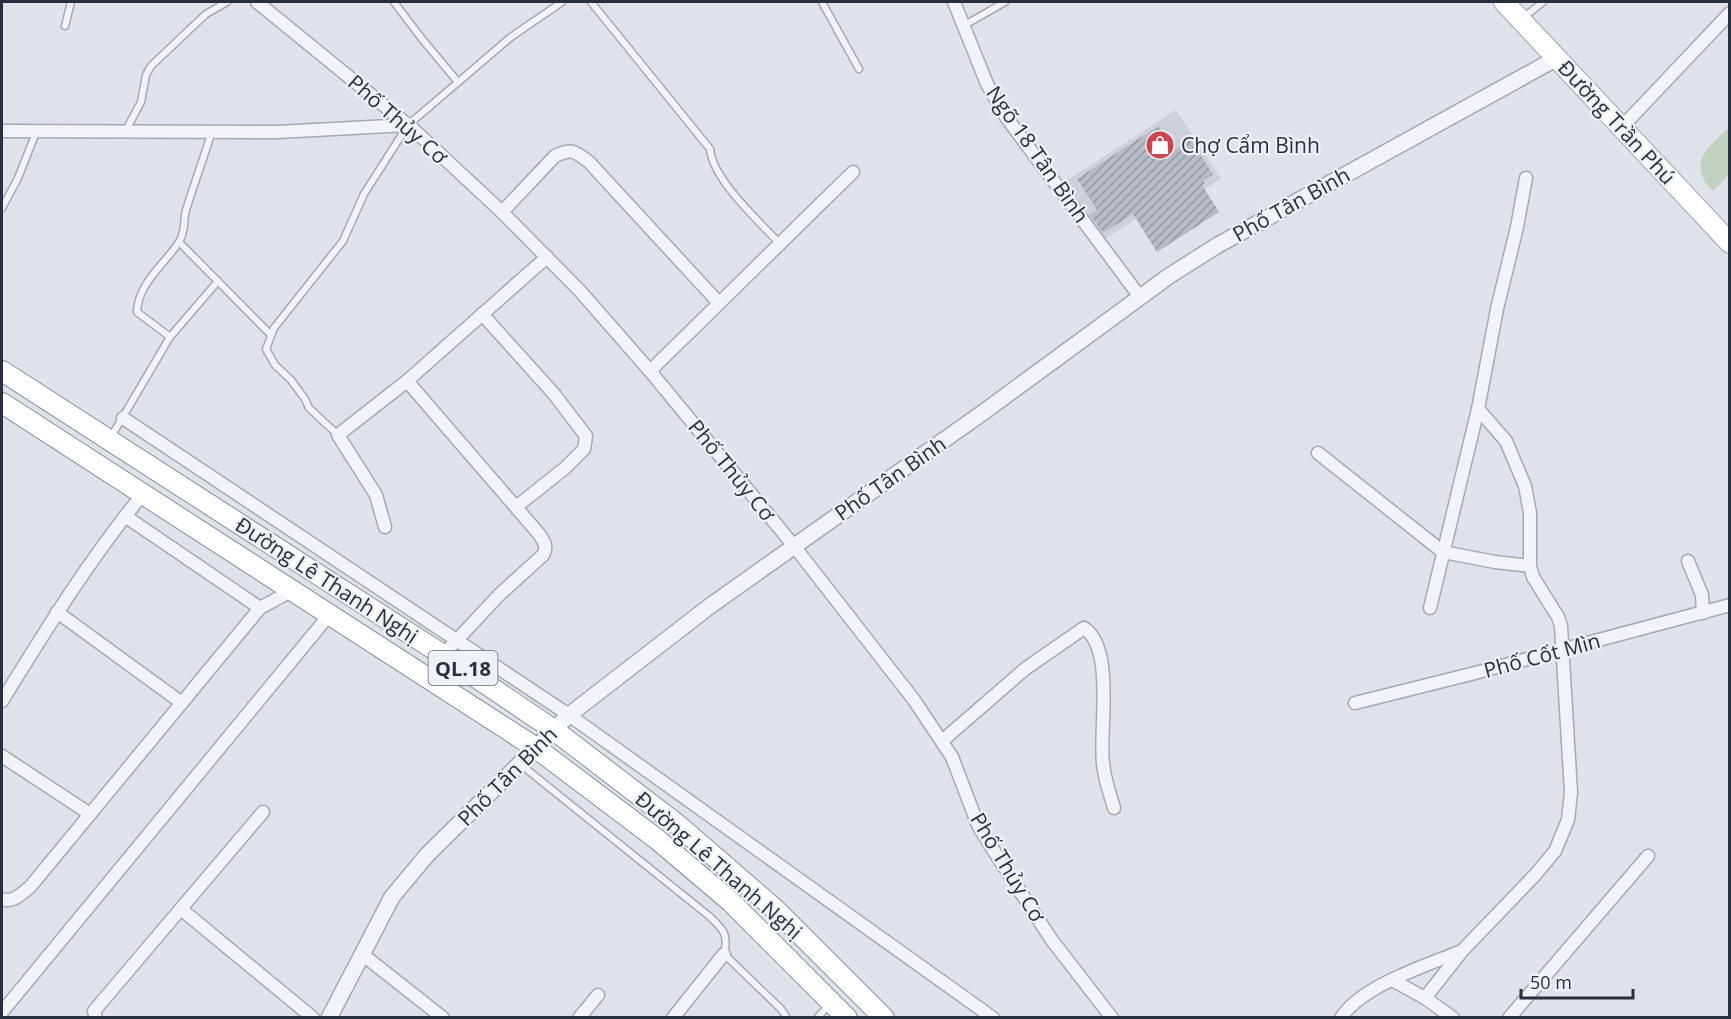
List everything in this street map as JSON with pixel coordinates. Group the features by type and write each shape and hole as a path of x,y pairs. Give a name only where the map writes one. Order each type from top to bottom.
{"main road":[{"name":"Đường Trần Phú","path":"1504,2 1730,243"},
{"name":"Đường Lê Thanh Nghị","path":"2,371 443,655 554,730 678,825 775,909 884,1017"},
{"name":"Đường Lê Thanh Nghị","path":"2,403 536,748 658,840 731,902 847,1017"},
{"path":"833,1002 849,982"}],"street":[{"name":"Phố Thủy Cơ","path":"257,2 408,126 502,212 580,291 650,371 794,546 914,700 952,757 978,825 990,845 1051,939 1112,1017"},
{"name":"Ngõ 18 Tân Bình","path":"954,2 987,84 1006,117 1140,297"},
{"path":"1621,128 1730,13"},
{"name":"Phố Tân Bình","path":"329,1017 392,897 427,855 569,715 710,606 985,411 1169,276 1218,245 1557,58"},
{"path":"2,131 38,129 277,132 408,126"},
{"path":"502,212 555,156 565,151 576,152 589,162 718,302"},
{"path":"650,371 853,172"},
{"path":"1430,609 1478,409 1526,178"},
{"path":"385,526 376,495 338,435 407,381 547,257"},
{"path":"482,314 554,394 586,436 584,449 565,468 516,507"},
{"path":"407,381 539,534 546,549 536,562 499,595 443,655"},
{"path":"1425,998 1462,951 1555,851 1568,820 1571,792 1561,626 1558,616 1533,577 1530,566 1530,513 1525,486 1506,441 1478,409"},
{"path":"123,418 569,715 993,1017"},
{"path":"1318,453 1443,552 1530,566"},
{"path":"2,700 57,612 143,494"},
{"path":"125,516 260,608"},
{"path":"1688,561 1702,595 1703,613"},
{"path":"2,899 6,901 16,898 30,887 260,608 293,591"},
{"name":"Phố Cốt Mìn","path":"1355,703 1730,605"},
{"path":"57,612 182,703"},
{"path":"2,1012 330,615"},
{"path":"942,741 1025,669 1084,628 1097,642 1101,656 1104,701 1103,763 1114,808"},
{"path":"2,756 90,814"},
{"path":"96,1017 94,1011 263,812"},
{"path":"1509,1017 1648,856"},
{"path":"181,909 313,1017"},
{"path":"1341,1017 1358,999 1392,980 1462,951"},
{"path":"362,954 443,1017"},
{"path":"673,1017 724,954"},
{"path":"1392,980 1453,1017"},
{"path":"579,1017 598,995"},
{"path":"1352,1017 1358,999"}],"lane":[{"path":"64,26 71,2"},
{"path":"126,130 141,102 146,75 151,66 206,14 227,2"},
{"path":"394,2 458,82"},
{"path":"338,435 309,408 291,380 275,365 266,348 274,328 343,241 364,195 408,126 510,37 562,2"},
{"path":"591,2 710,149 711,161 722,180 780,244"},
{"path":"822,2 859,69"},
{"path":"963,26 1005,2"},
{"path":"1521,20 1544,2"},
{"path":"2,208 18,178 38,129"},
{"path":"170,337 137,312 137,306 147,282 179,242 184,231 185,213 213,130"},
{"path":"179,242 271,335"},
{"path":"110,440 170,337 218,281"},
{"path":"520,764 710,916 726,936 724,954 787,1017"},
{"path":"817,1017 833,1002"}],"shaded area":[{"name":"Chợ Cẩm Bình","path":"1176,110 1221,179 1143,229 1136,219 1100,242 1063,183"}],"green space":[{"path":"1729,128 1729,174 1713,191 1701,172 1703,156"}],"building":[{"name":"Chợ Cẩm Bình","path":"1158,126 1174,150 1190,139 1213,174 1203,181 1205,183 1202,185 1219,212 1157,252 1133,214 1103,233 1090,215 1097,210 1077,179"}],"place":[{"name":"Chợ Cẩm Bình","path":"1160,145"}]}
